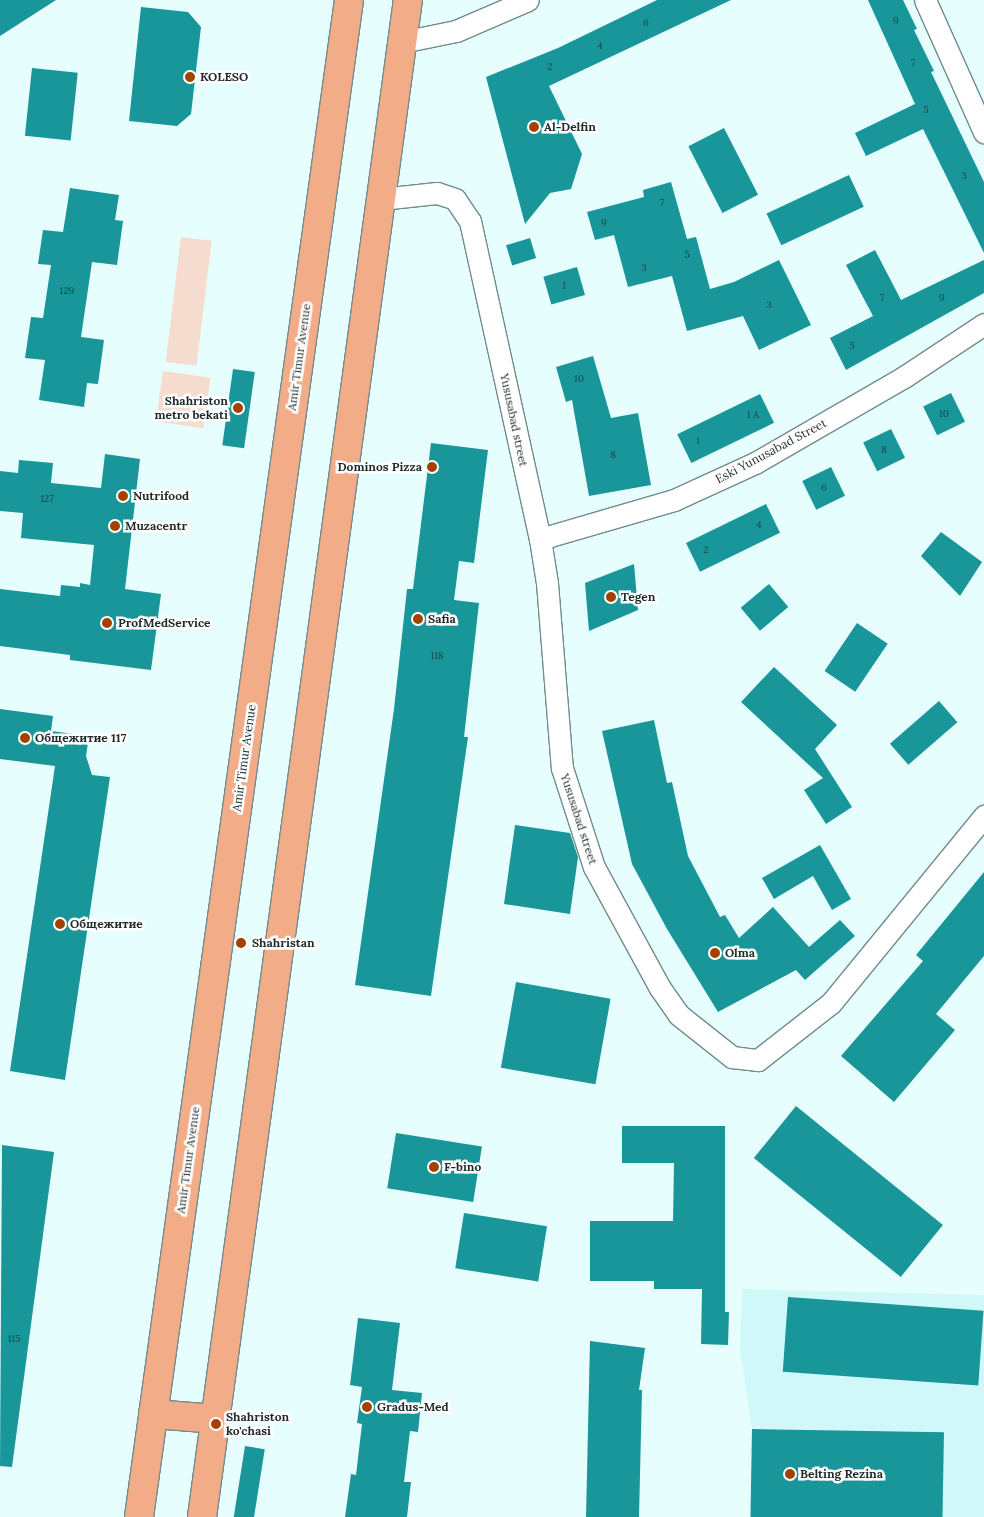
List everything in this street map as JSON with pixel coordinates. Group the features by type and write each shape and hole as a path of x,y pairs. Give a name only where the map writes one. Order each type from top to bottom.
{"main road":[{"name":"Amir Timur Avenue","path":"139,1517 349,0"},
{"path":"202,1517 408,0"},
{"path":"153,1414 216,1419"}],"street":[{"path":"402,42 456,31 528,0"},
{"path":"925,0 984,132"},
{"name":"Yususabad street","path":"381,199 436,194 455,199 470,221 540,539 562,768 594,867 660,988 679,1015 732,1057 758,1060 830,1003 984,816"},
{"name":"Eski Yunusabad Street","path":"540,539 674,500 755,463 904,377 984,324"}],"shaded area":[{"path":"181,237 212,241 196,366 166,362"},
{"path":"163,371 211,378 203,428 156,422"},
{"path":"742,1289 984,1295 984,1517 828,1517 828,1430 752,1429 740,1350"}],"building":[{"path":"0,0 56,0 0,36"},
{"path":"657,0 731,0 549,86 582,154 571,189 550,193 525,224 486,77 558,48"},
{"path":"868,0 903,0 917,29 914,30 934,71 931,72 984,182 984,253 923,129 866,156 855,133 915,104"},
{"path":"141,7 188,12 201,27 191,114 177,126 129,121"},
{"path":"32,68 78,73 71,140 25,136"},
{"path":"724,128 758,195 722,213 688,146"},
{"path":"849,175 864,207 781,245 767,213"},
{"path":"671,182 687,239 696,237 710,289 734,282 779,260 811,325 759,350 743,316 687,331 672,276 628,287 614,235 595,240 587,212 644,197 643,190"},
{"path":"70,188 119,195 115,220 123,221 117,265 92,262 81,337 104,340 98,384 87,383 84,407 39,400 45,360 25,358 31,317 43,318 51,265 38,264 43,230 63,232"},
{"path":"530,238 536,258 512,265 506,245"},
{"path":"875,250 901,300 984,260 984,293 846,370 830,338 873,316 846,265"},
{"path":"577,267 585,295 551,305 543,277"},
{"path":"593,356 611,418 638,413 651,485 589,496 572,400 566,402 556,367"},
{"name":"Shahriston metro bekati","path":"233,369 255,372 244,448 222,445"},
{"path":"951,393 965,422 937,435 923,407"},
{"path":"760,394 774,423 691,463 677,434"},
{"path":"891,429 905,458 877,471 863,443"},
{"path":"431,443 488,450 474,563 459,561 454,600 479,603 464,737 468,737 431,996 355,985 394,709 407,589 413,589"},
{"path":"105,454 140,459 125,589 161,594 151,670 70,660 70,655 0,646 0,589 60,596 61,585 80,587 80,583 90,585 94,545 21,538 23,513 0,511 0,471 18,473 19,460 53,463 51,483 101,488"},
{"path":"831,467 845,496 816,510 802,481"},
{"path":"766,504 780,533 700,572 686,543"},
{"path":"941,532 982,562 960,596 921,556"},
{"name":"Tegen","path":"634,564 638,610 589,631 585,583"},
{"path":"769,584 788,607 760,631 741,608"},
{"path":"857,623 888,644 855,692 825,671"},
{"path":"774,667 837,725 815,749 852,807 826,824 804,790 823,778 741,702"},
{"path":"939,701 957,722 908,765 890,744"},
{"name":"Общежитие","path":"0,709 53,716 51,731 89,736 86,756 92,775 110,777 65,1080 10,1071 55,766 0,759"},
{"path":"654,720 667,783 672,782 688,856 720,917 725,915 739,938 773,907 809,947 840,920 855,936 805,980 796,970 718,1012 667,929 632,864 602,731"},
{"path":"515,825 570,833 578,857 570,914 504,904"},
{"path":"820,845 851,899 832,910 813,876 774,899 762,878"},
{"path":"984,872 984,956 936,1014 955,1030 894,1102 841,1056 923,961 916,955"},
{"path":"516,982 611,999 595,1084 501,1068"},
{"path":"796,1106 943,1225 901,1277 754,1158"},
{"path":"622,1126 725,1126 725,1312 729,1312 728,1345 701,1344 702,1289 654,1289 654,1281 590,1281 590,1221 673,1221 674,1163 622,1163"},
{"name":"F-bino","path":"396,1133 482,1147 473,1202 387,1188"},
{"path":"2,1145 54,1152 12,1467 0,1466"},
{"path":"464,1213 547,1226 538,1281 455,1268"},
{"path":"788,1297 984,1311 978,1385 783,1372"},
{"path":"358,1318 400,1323 392,1390 422,1393 418,1432 410,1431 404,1482 411,1482 407,1517 345,1517 351,1474 356,1475 362,1424 357,1423 362,1387 350,1385"},
{"path":"590,1341 645,1348 639,1390 642,1390 639,1517 586,1517"},
{"path":"752,1429 944,1432 942,1517 750,1517"},
{"path":"245,1446 265,1449 254,1517 234,1517"}],"place":[{"name":"KOLESO","path":"190,77"},
{"name":"Al-Delfin","path":"534,127"},
{"name":"Shahriston metro bekati","path":"238,408"},
{"name":"Dominos Pizza","path":"432,467"},
{"name":"Nutrifood","path":"123,496"},
{"name":"Muzacentr","path":"115,526"},
{"name":"Tegen","path":"611,597"},
{"name":"Safia","path":"418,619"},
{"name":"ProfMedService","path":"107,623"},
{"name":"Общежитие 117","path":"25,738"},
{"name":"Общежитие","path":"60,924"},
{"name":"Shahristan","path":"241,943"},
{"name":"Olma","path":"715,953"},
{"name":"F-bino","path":"434,1167"},
{"name":"Gradus-Med","path":"367,1407"},
{"name":"Shahriston ko'chasi","path":"216,1424"},
{"name":"Belting Rezina","path":"790,1474"}]}
